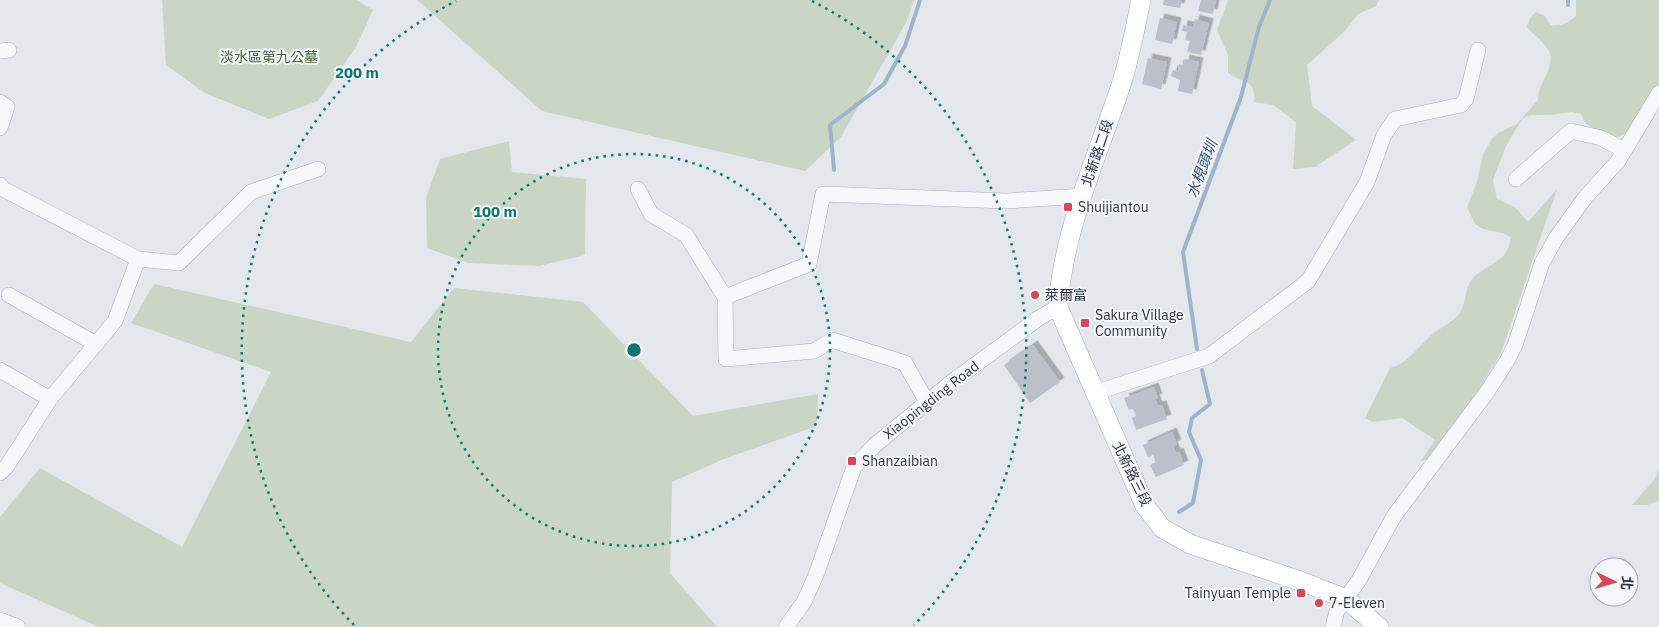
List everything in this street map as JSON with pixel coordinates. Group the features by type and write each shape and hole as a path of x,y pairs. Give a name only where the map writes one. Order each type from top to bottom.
{"main road":[{"name":"北新路二段","path":"1058,307 1060,272 1070,232 1122,83 1141,0"},
{"name":"北新路三段","path":"1058,307 1145,506 1162,528 1190,544 1306,583 1346,599 1379,627"}],"street":[{"path":"1094,393 1209,356 1308,281 1367,182 1384,135 1395,119 1461,105 1466,99 1478,50"},
{"path":"1333,627 1337,611 1346,599 1394,516 1482,399 1507,361 1515,345 1542,263 1556,238 1624,150 1659,93"},
{"path":"0,102 7,107 0,128"},
{"path":"1516,179 1571,131 1601,138 1624,150"},
{"path":"1,189 138,259 179,263 251,192 318,169"},
{"path":"638,189 651,214 686,235 725,297 726,359 814,351 832,340 905,363 927,402"},
{"path":"725,297 809,264 823,194 1006,201 1083,196"},
{"path":"0,473 6,453 115,321 138,259"},
{"path":"9,295 96,344"},
{"name":"Xiaopingding Road","path":"786,627 804,602 816,575 854,467 875,446 927,402 1038,318 1058,307"},
{"path":"0,370 50,399"},
{"path":"0,620 18,627"}],"green space":[{"name":"淡水區第九公墓","path":"162,0 357,0 373,10 356,47 318,101 269,119 205,93 166,65"},
{"path":"417,0 914,0 907,21 841,137 805,171 542,111"},
{"path":"1228,0 1379,0 1376,6 1358,14 1345,31 1307,65 1312,106 1356,140 1315,167 1293,169 1296,122 1273,105 1254,102 1251,85 1228,73 1228,55 1217,30"},
{"path":"1576,0 1659,0 1659,85 1631,132 1610,140 1585,123 1581,114 1572,112 1530,115 1522,119 1506,146 1493,180 1497,199 1515,207 1528,222 1557,189 1501,353 1463,416 1431,458 1421,461 1435,440 1402,418 1373,422 1365,418 1390,368 1404,362 1432,335 1457,316 1462,310 1468,286 1473,278 1507,252 1510,237 1503,233 1483,229 1475,224 1467,207 1477,182 1483,154 1498,133 1517,124 1538,100 1551,61 1550,54 1543,42 1527,27 1530,18 1536,12 1545,16 1551,25 1564,24 1576,16"},
{"path":"509,141 512,172 586,179 585,255 539,266 468,263 427,248 426,198 440,159"},
{"path":"154,284 411,342 454,288 583,302 693,416 818,394 817,426 724,459 672,482 670,573 717,627 99,627 0,583 0,517 40,468 182,547 271,372 131,323"},
{"path":"1659,469 1659,501 1647,505 1632,505 1654,480"}],"building":[{"path":"1164,0 1182,0 1180,8 1163,5"},
{"path":"1201,0 1216,0 1213,14 1198,11"},
{"path":"1160,18 1177,22 1172,44 1155,40"},
{"path":"1195,19 1209,23 1201,55 1187,52 1190,41 1185,40 1187,32 1182,31 1183,25 1193,27"},
{"path":"1148,58 1167,62 1161,89 1142,84"},
{"path":"1185,59 1199,62 1192,94 1178,91 1180,80 1171,76 1173,70 1178,71 1179,64 1184,65"},
{"path":"1033,345 1060,382 1030,403 1004,365"},
{"path":"1154,387 1158,398 1155,399 1158,406 1162,405 1167,419 1136,430 1132,418 1136,416 1133,409 1129,410 1124,398"},
{"path":"1172,432 1177,444 1173,446 1176,453 1179,452 1184,465 1156,477 1150,465 1156,462 1153,455 1148,457 1143,445"}],"waterway":[{"path":"834,170 830,125 884,84 905,46 920,0"},
{"name":"水梘頭圳","path":"1197,349 1183,252 1241,97 1259,27 1270,0"},
{"path":"1568,0 1568,5"},
{"name":"水梘頭圳","path":"1179,512 1193,503 1201,460 1189,432 1192,418 1210,404 1202,370"}],"place":[{"name":"Shuijiantou","path":"1068,207"},
{"name":"萊爾富","path":"1035,295"},
{"name":"Sakura Village Community","path":"1085,323"},
{"name":"Shanzaibian","path":"852,461"},
{"name":"Tainyuan Temple","path":"1301,593"},
{"name":"7-Eleven","path":"1319,603"}]}
